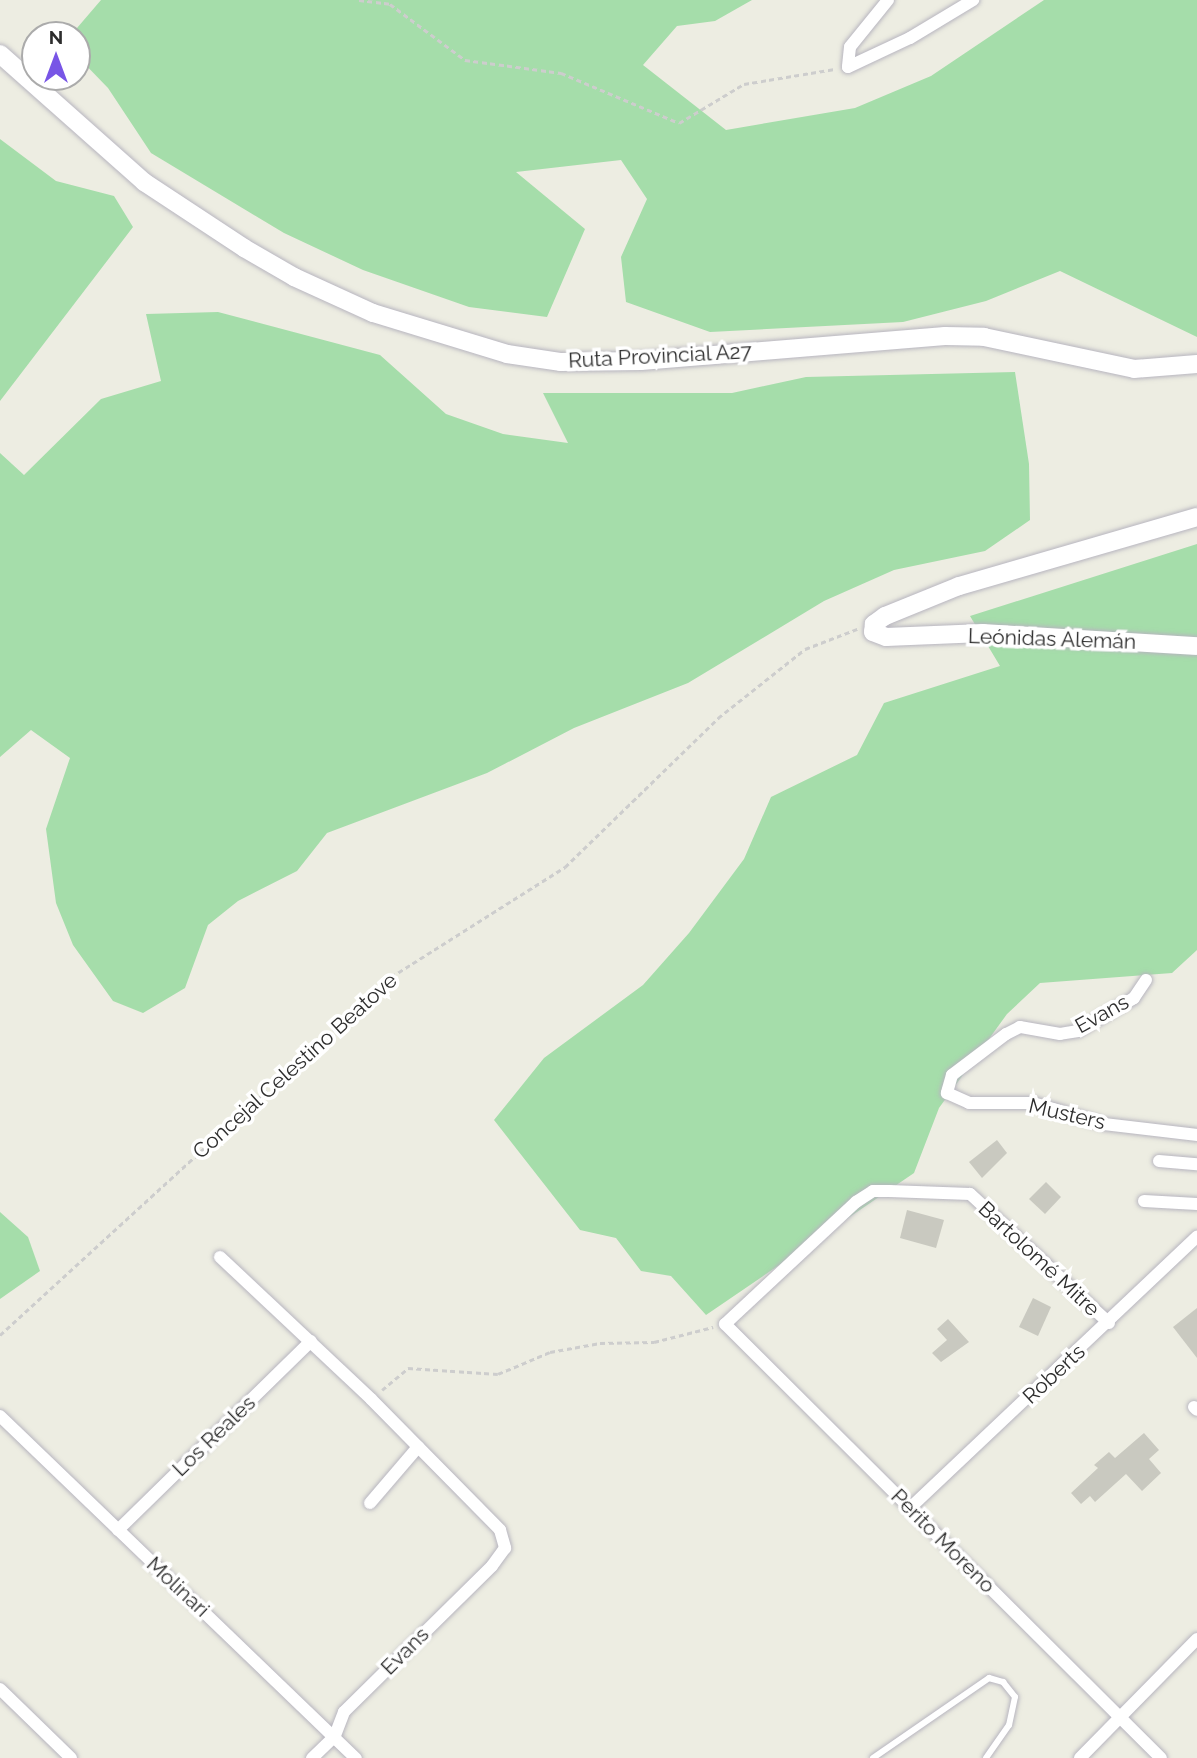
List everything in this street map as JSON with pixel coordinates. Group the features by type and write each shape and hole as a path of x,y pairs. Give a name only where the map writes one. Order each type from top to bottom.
{"street":[{"path":"888,0 849,47 848,67 910,38 973,0"},
{"name":"Ruta Provincial A27","path":"0,54 144,181 233,241 294,277 373,313 507,354 561,362 641,361 945,335 984,337 1134,369 1197,364"},
{"path":"874,624 959,586 1197,517"},
{"name":"Leónidas Alemán","path":"874,624 873,632 886,637 983,633 1197,646"},
{"name":"Evans","path":"946,1085 952,1075 1006,1034 1020,1027 1060,1034 1078,1031 1133,998 1146,980"},
{"name":"Musters","path":"946,1085 954,1100 969,1103 1033,1103 1104,1124 1197,1135"},
{"path":"1159,1161 1197,1164"},
{"name":"Bartolomé Mitre","path":"725,1324 856,1202 873,1191 970,1194 1108,1323"},
{"path":"1144,1201 1197,1204"},
{"name":"Roberts","path":"909,1508 1197,1237"},
{"path":"220,1257 311,1341 418,1447 370,1503"},
{"name":"Perito Moreno","path":"725,1324 1161,1758"},
{"name":"Los Reales","path":"118,1530 311,1341"},
{"name":"Molinari","path":"0,1416 356,1758"},
{"name":"Evans","path":"312,1758 335,1736 344,1712 492,1566 505,1548 500,1530 418,1447"},
{"path":"1080,1758 1119,1715 1197,1639"},
{"path":"0,1689 71,1758"}],"lane":[{"path":"873,1758 989,1678 1003,1682 1015,1697 1010,1725 986,1758"}],"path":[{"path":"359,0 390,4 465,60 561,73 679,123 744,85 848,67"},
{"name":"Concejal Celestino Beatove","path":"0,1335 391,977 565,867 718,718 805,649 874,624"},
{"path":"371,1399 408,1368 498,1374 550,1352 600,1343 654,1342 725,1324"}],"green space":[{"path":"101,0 752,0 715,21 677,26 643,65 726,130 855,108 931,76 1044,0 1197,0 1197,337 1060,271 986,301 903,322 710,332 626,302 621,257 647,199 621,160 516,172 585,229 547,317 469,307 363,270 284,233 151,153 108,88 91,70 91,21 83,21"},
{"path":"0,139 56,181 114,196 133,227 0,401"},
{"path":"218,312 380,355 446,414 503,434 568,443 543,393 732,393 806,377 1015,372 1029,464 1030,520 985,551 894,570 824,601 688,683 574,728 487,773 327,833 297,871 238,901 208,925 185,988 143,1013 113,1001 73,945 56,903 46,829 70,758 31,730 0,757 0,453 24,475 101,399 161,381 146,314"},
{"path":"1197,544 1197,950 1172,973 1040,983 1007,1014 939,1108 914,1173 706,1315 671,1276 641,1271 616,1238 580,1230 494,1120 544,1058 643,985 689,933 744,859 771,797 857,755 884,703 1000,666 970,616"},
{"path":"0,1212 28,1237 40,1271 0,1299"}],"building":[{"path":"997,1140 1007,1153 982,1178 969,1162"},
{"path":"1046,1182 1061,1197 1045,1214 1029,1199"},
{"path":"907,1210 944,1220 936,1248 900,1238"},
{"path":"1033,1298 1051,1307 1038,1336 1019,1327"},
{"path":"1197,1308 1197,1358 1173,1327"},
{"path":"948,1319 969,1342 941,1362 932,1353 947,1340 937,1329"},
{"path":"1144,1433 1159,1450 1149,1459 1161,1473 1142,1491 1126,1474 1095,1502 1090,1496 1081,1504 1071,1493 1098,1468 1094,1465 1109,1452 1115,1458"}]}
